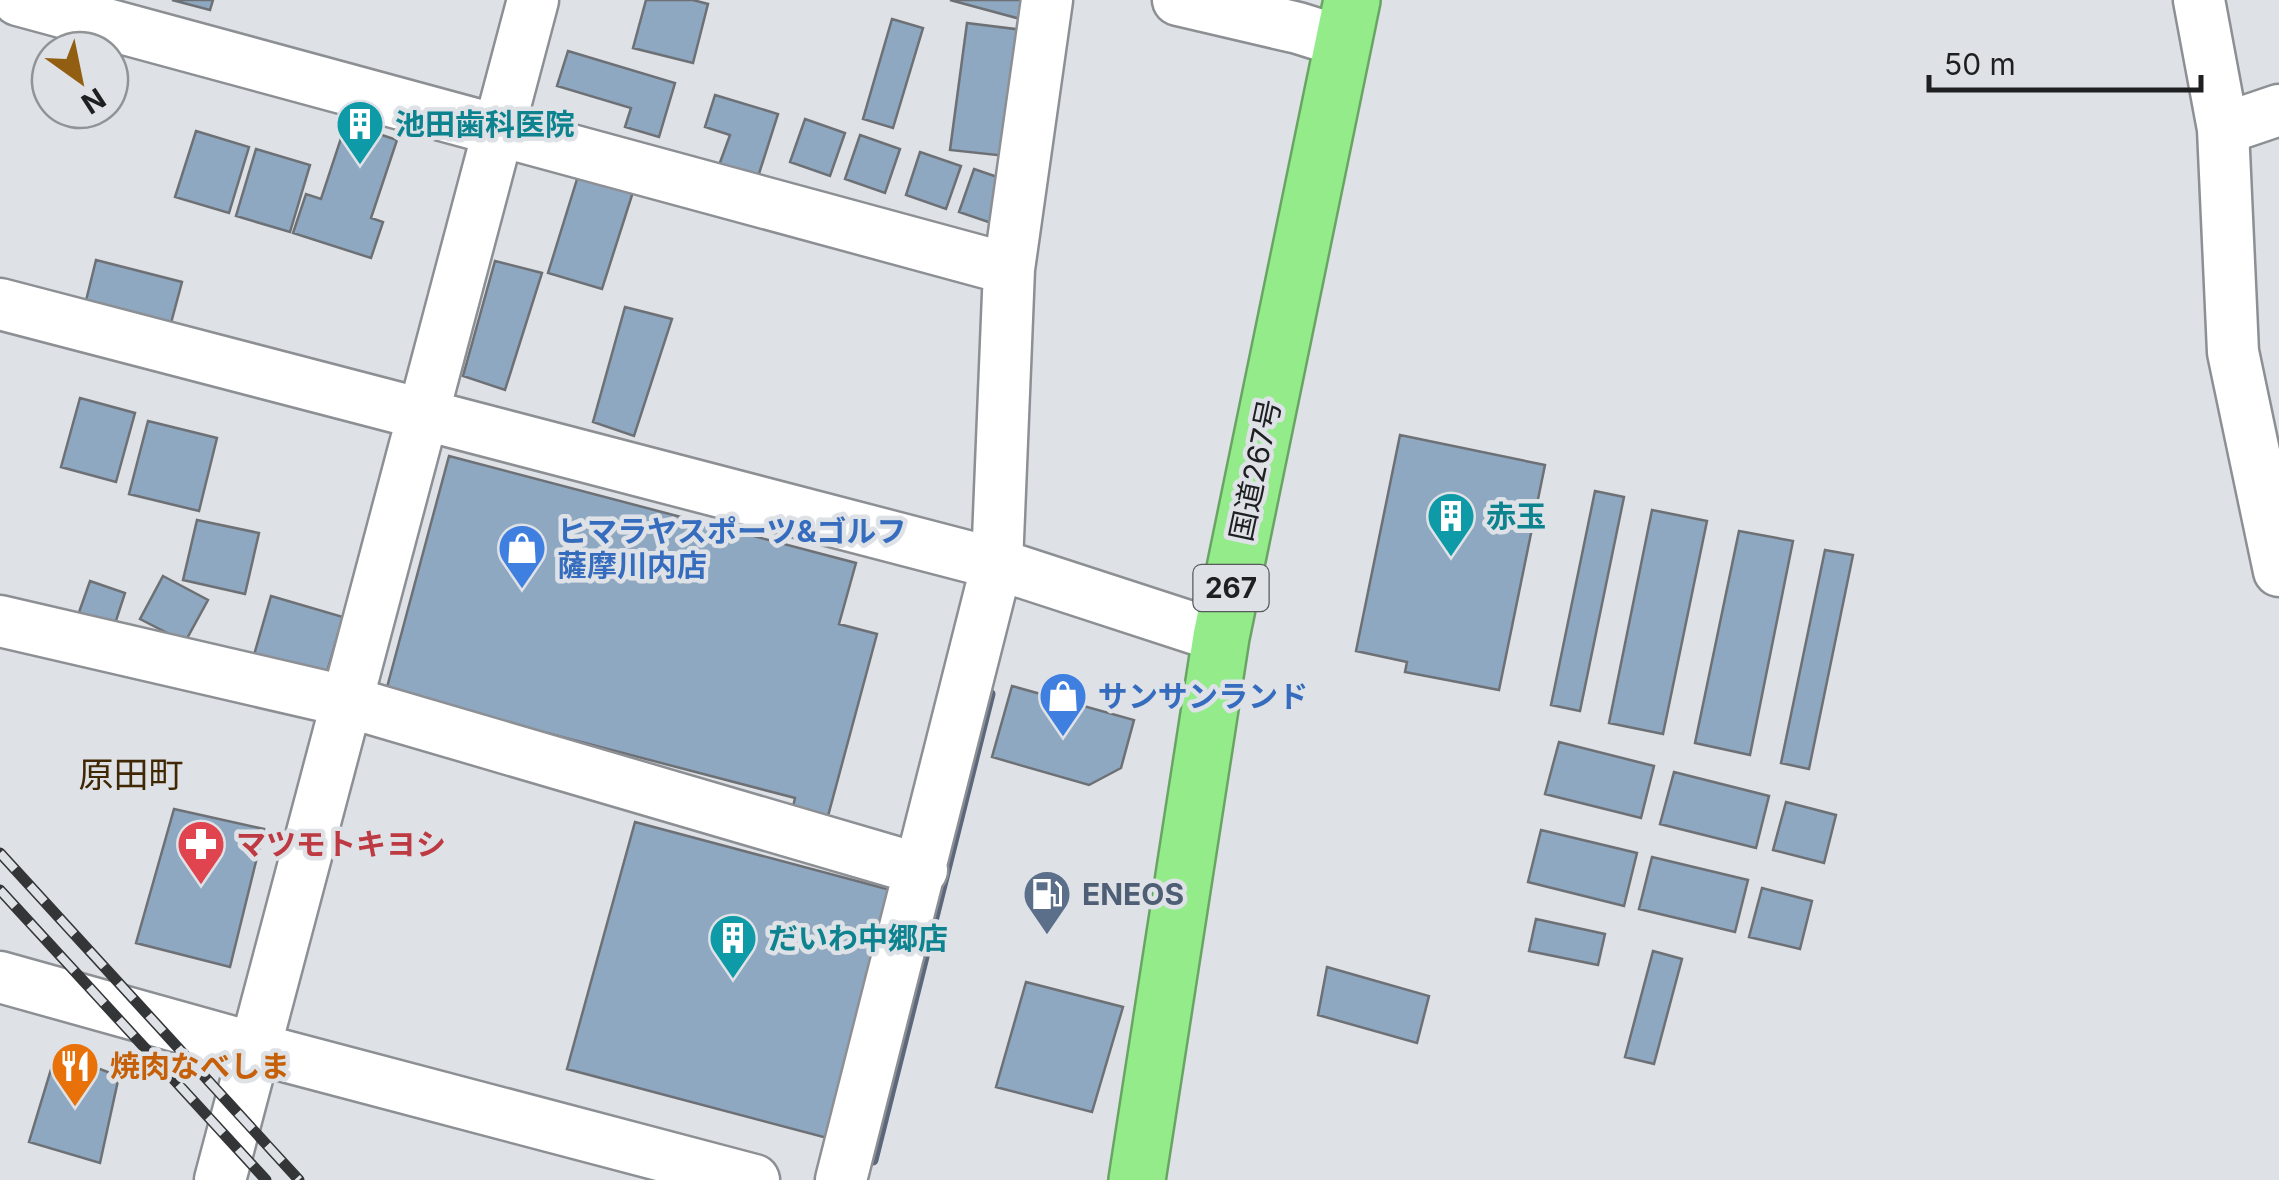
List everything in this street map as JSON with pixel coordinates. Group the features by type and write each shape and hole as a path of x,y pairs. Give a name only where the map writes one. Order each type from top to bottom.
{"highway":[{"name":"国道267号","path":"1137,1180 1221,637 1324,18"}],"street":[{"path":"18,0 1008,270"},
{"path":"220,1180 534,0"},
{"path":"841,1180 922,870 1010,568 1008,270 1047,0"},
{"path":"1178,0 1324,18"},
{"path":"2199,0 2223,129 2233,352 2279,571"},
{"path":"2223,129 2279,110"},
{"path":"0,304 1010,568 1221,637"},
{"path":"0,621 345,701 922,870"},
{"path":"0,976 254,1048 754,1180"}],"building":[{"path":"172,0 213,0 210,10"},
{"path":"646,0 693,0 708,4 693,63 633,48"},
{"path":"950,0 1041,0 1035,23"},
{"path":"892,19 923,28 893,128 863,119"},
{"path":"967,23 1031,31 1015,157 950,150"},
{"path":"568,51 675,83 659,137 625,127 631,108 557,86"},
{"path":"715,95 778,114 757,180 718,168 730,135 705,127"},
{"path":"805,119 845,133 830,176 790,162"},
{"name":"池田歯科医院","path":"346,123 397,140 371,218 383,222 371,258 293,233 306,194 321,199"},
{"path":"196,131 249,147 229,213 175,197"},
{"path":"860,135 900,149 885,193 845,179"},
{"path":"256,149 310,165 290,232 236,216"},
{"path":"920,152 961,166 946,209 906,195"},
{"path":"974,169 1015,183 1000,226 959,212"},
{"path":"578,176 633,192 602,289 548,273"},
{"path":"96,260 182,282 167,338 82,317"},
{"path":"495,261 542,273 505,390 463,376"},
{"path":"625,307 672,319 634,436 593,422"},
{"path":"80,398 135,413 116,482 61,467"},
{"path":"148,421 217,438 199,511 129,494"},
{"name":"赤玉","path":"1400,435 1545,465 1499,690 1405,672 1407,662 1356,651"},
{"path":"449,456 856,563 839,624 877,634 828,816 793,807 795,798 386,691"},
{"path":"1595,491 1624,497 1580,711 1551,705"},
{"path":"1652,510 1707,521 1663,734 1609,723"},
{"path":"197,520 259,533 245,594 183,580"},
{"path":"1739,531 1793,541 1750,755 1695,743"},
{"path":"1825,550 1853,555 1809,769 1781,763"},
{"path":"163,576 208,600 185,642 140,619"},
{"path":"90,581 125,593 113,630 77,618"},
{"path":"271,596 343,617 322,689 250,669"},
{"name":"サンサンランド","path":"1012,686 1134,720 1121,768 1089,785 992,757"},
{"path":"1559,742 1654,766 1641,818 1545,794"},
{"path":"1674,772 1769,796 1756,848 1660,824"},
{"path":"1786,802 1836,815 1824,863 1773,850"},
{"name":"マツモトキヨシ","path":"174,809 264,829 230,967 136,943"},
{"name":"だいわ中郷店","path":"635,822 898,892 831,1139 567,1069"},
{"path":"1541,830 1637,853 1624,906 1528,882"},
{"path":"1652,857 1748,880 1735,932 1639,909"},
{"path":"1762,888 1812,901 1800,949 1749,937"},
{"path":"1536,919 1605,934 1598,965 1529,951"},
{"path":"1653,951 1682,959 1654,1064 1625,1057"},
{"path":"1327,967 1429,996 1417,1043 1318,1015"},
{"path":"1026,982 1123,1007 1092,1112 996,1087"},
{"name":"焼肉なべしま","path":"56,1053 119,1076 100,1163 29,1142"}],"waterway":[{"path":"873,1160 990,694"}],"railway":[{"path":"0,853 299,1180"},
{"path":"0,890 266,1180"}],"place":[{"name":"池田歯科医院","path":"360,166"},
{"name":"赤玉","path":"1451,558"},
{"name":"ヒマラヤスポーツ&ゴルフ 薩摩川内店","path":"522,590"},
{"name":"サンサンランド","path":"1063,738"},
{"name":"マツモトキヨシ","path":"201,886"},
{"name":"ENEOS","path":"1047,936"},
{"name":"だいわ中郷店","path":"733,980"},
{"name":"焼肉なべしま","path":"75,1108"}],"district":[{"name":"原田町","path":"131,774"}]}
